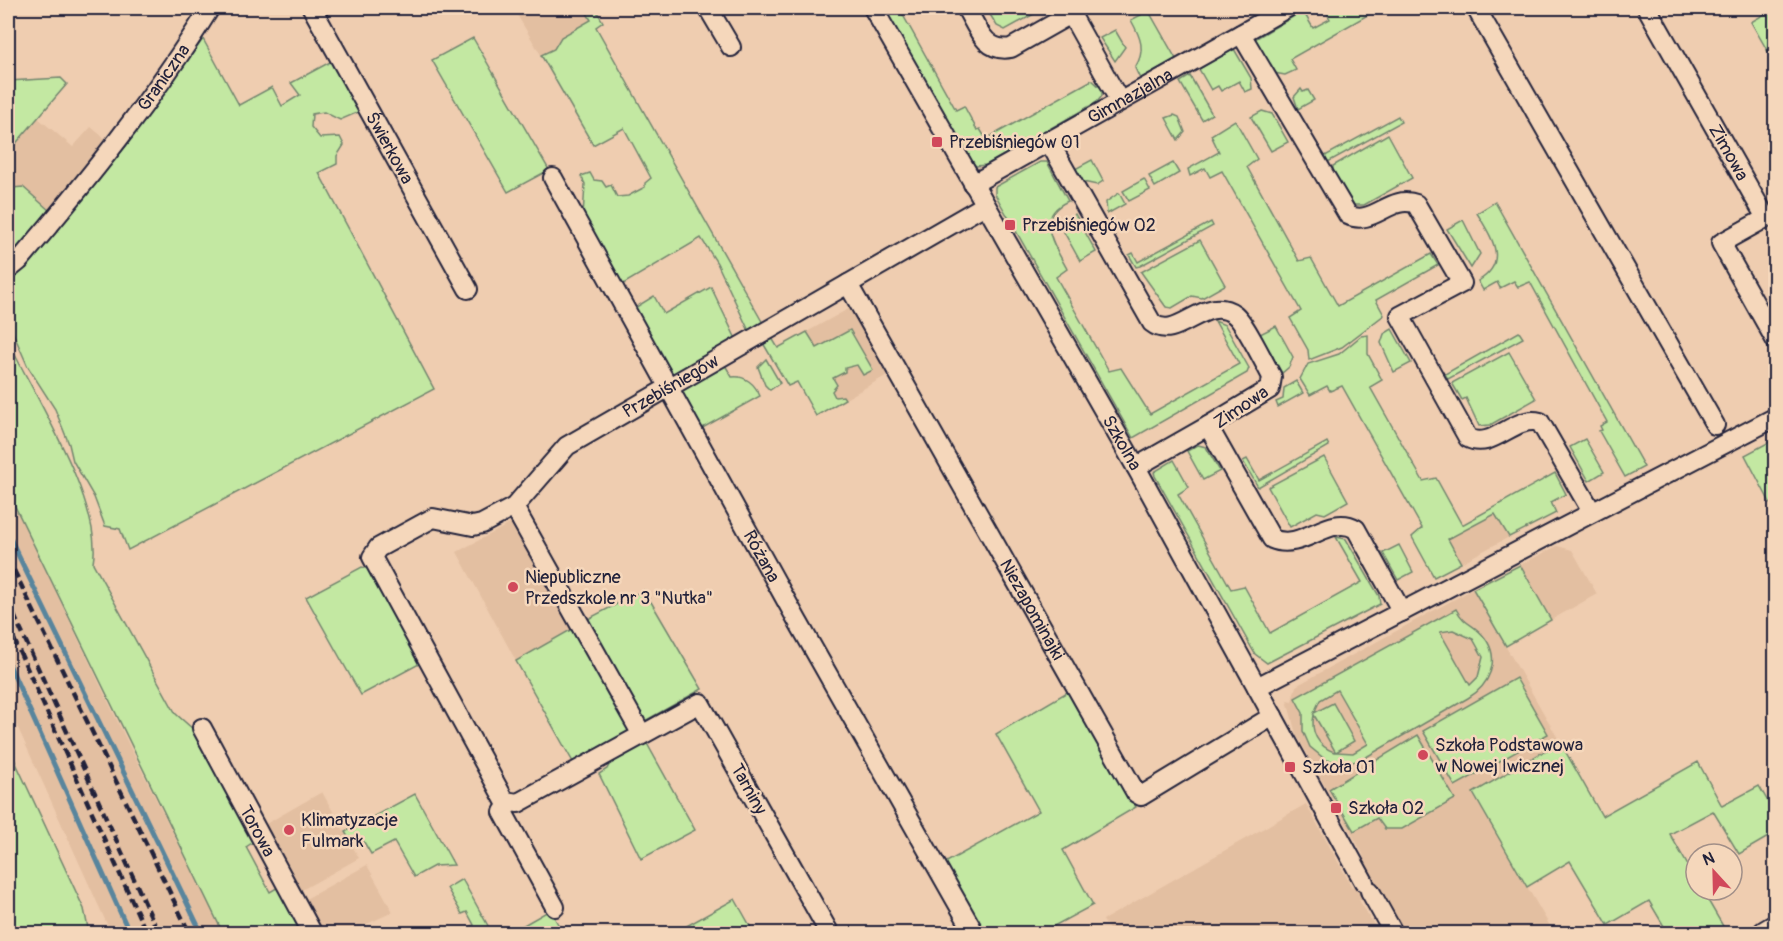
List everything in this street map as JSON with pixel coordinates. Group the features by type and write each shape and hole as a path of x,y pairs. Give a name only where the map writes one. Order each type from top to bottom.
{"street":[{"name":"Graniczna","path":"8,270 19,261 114,146 210,8"},
{"name":"Świerkowa","path":"312,8 468,289"},
{"path":"708,8 731,47"},
{"name":"Szkolna","path":"873,8 1136,467 1394,933"},
{"path":"966,8 988,45 1000,49 1011,48 1070,11 1119,100"},
{"name":"Gimnazjalna","path":"973,184 1119,100 1287,8"},
{"path":"1476,8 1715,425"},
{"name":"Zimowa","path":"1647,8 1766,218 1721,243 1776,341"},
{"path":"1241,34 1348,215 1367,218 1398,201 1416,204 1462,283 1400,316 1468,438 1487,440 1525,421 1540,422 1592,512"},
{"name":"Zimowa","path":"1048,140 1152,323 1156,326 1171,328 1207,310 1224,308 1236,315 1272,377 1270,389 1208,426 1272,539 1288,544 1335,526 1350,526 1356,529 1402,612"},
{"name":"Różana","path":"553,178 975,933"},
{"name":"Przebiśniegów","path":"509,803 502,797 374,560 374,553 378,548 433,518 473,526 482,524 514,507 567,446 985,205"},
{"name":"Niezapominajki","path":"848,284 1136,793 1141,796 1165,783 1273,716"},
{"path":"1257,687 1776,417"},
{"path":"1136,467 1208,426"},
{"path":"514,507 642,733"},
{"name":"Tarniny","path":"509,803 518,803 695,703 702,704 830,933"},
{"name":"Torowa","path":"202,728 313,933"},
{"path":"509,803 503,812 555,907"},
{"path":"1766,933 1776,928"}],"shaded area":[{"path":"513,8 584,8 591,20 561,37 554,49 541,55"},
{"path":"38,118 73,147 91,127 109,142 50,211 23,187 12,188 8,180 8,145 12,148"},
{"path":"850,308 889,374 816,416 778,348"},
{"path":"8,492 125,737 223,933 111,933 8,706"},
{"path":"1496,513 1509,537 1461,563 1447,539"},
{"name":"Niepubliczne Przedszkole nr 3 \"Nutka\"","path":"513,522 574,628 516,661 457,552"},
{"path":"1557,546 1572,550 1597,594 1551,620 1520,565"},
{"name":"Szkoła Podstawowa w Nowej Iwicznej","path":"1473,589 1560,742 1473,794 1554,933 1405,933 1379,888 1359,900 1379,933 1111,933 1103,920 1306,804 1352,887 1372,876 1364,862 1363,854 1296,734 1287,700 1292,701 1296,686"},
{"path":"322,792 359,858 300,891 264,825"},
{"path":"367,865 393,912 347,933 320,933 315,916 312,917 302,901"}],"green space":[{"path":"584,8 595,8 603,22 596,27 764,325 749,331 717,263 701,238 620,286 583,216 585,184 581,176 590,173 594,180 602,181 606,187 611,185 617,197 628,196 645,187 645,183 651,178 624,128 593,145 541,55 554,49 561,37 591,20"},
{"path":"883,8 899,8 956,110 964,106 977,130 980,129 986,139 1092,80 1102,89 1102,96 1097,102 986,165 976,166 970,161"},
{"path":"986,8 1059,8 1052,12 1041,10 1005,30 997,26"},
{"path":"1138,8 1147,8 1176,59 1140,79 1135,68 1141,44 1131,20 1141,15"},
{"path":"1324,8 1380,8 1290,59 1296,70 1285,75 1274,73 1253,40 1303,11 1313,28 1330,19"},
{"path":"1775,8 1775,64 1751,22"},
{"path":"1115,30 1125,47 1115,61 1100,38"},
{"path":"473,38 549,170 508,192 432,60"},
{"path":"203,39 239,105 272,87 282,106 300,95 291,83 332,61 361,111 340,120 324,112 312,114 311,127 320,138 340,137 344,145 337,156 337,164 319,173 434,389 128,550 120,529 105,526 94,497 73,461 55,409 28,367 8,321 8,279 18,272 126,146"},
{"path":"1234,49 1251,78 1252,89 1245,92 1239,81 1221,91 1218,86 1211,90 1199,69"},
{"path":"1190,76 1212,114 1202,120 1180,82"},
{"path":"61,78 67,84 12,148 8,145 8,81"},
{"path":"1301,89 1303,92 1308,90 1314,100 1298,109 1294,97"},
{"path":"1262,111 1272,114 1288,142 1271,151 1251,117"},
{"path":"1174,115 1179,117 1185,132 1178,140 1166,118"},
{"path":"1398,116 1401,122 1328,162 1325,156"},
{"path":"1235,120 1257,159 1247,167 1299,261 1311,258 1338,306 1431,254 1438,265 1376,300 1384,315 1342,347 1309,360 1308,350 1290,318 1301,311 1222,171 1210,177 1205,168 1190,176 1188,169 1219,152 1211,135"},
{"path":"1388,134 1412,178 1364,205 1354,205 1333,172 1333,166"},
{"path":"1092,160 1103,181 1097,185 1083,182 1075,169"},
{"path":"1040,162 1047,162 1068,201 1057,208 1051,215 1049,223 1053,242 1067,269 1056,277 1109,371 1121,368 1150,414 1239,364 1215,321 1225,325 1249,368 1247,373 1133,438 995,194 995,187"},
{"path":"1173,163 1179,173 1155,187 1149,176"},
{"path":"1144,179 1150,190 1129,201 1123,191"},
{"path":"8,180 12,188 23,187 50,211 8,262"},
{"path":"1119,193 1125,204 1107,214 1106,202"},
{"path":"1495,202 1644,467 1625,477 1599,431 1602,430 1600,426 1607,422 1530,282 1518,287 1514,281 1500,288 1497,282 1483,290 1478,281 1488,274 1493,266 1495,249 1477,213"},
{"path":"1075,214 1096,252 1080,261 1064,232 1065,221"},
{"path":"1463,220 1480,254 1471,268 1447,229"},
{"path":"1211,222 1213,226 1140,266 1136,267 1129,255 1133,253 1138,262"},
{"path":"1200,240 1225,285 1202,298 1192,296 1172,308 1166,307 1141,272"},
{"path":"711,287 736,339 675,377 633,309 654,296 664,314"},
{"path":"1276,326 1293,357 1289,367 1282,373 1260,334"},
{"path":"1392,329 1411,363 1394,372 1381,343 1384,334"},
{"path":"850,330 873,370 863,375 857,365 845,368 845,372 833,378 837,385 832,391 835,397 843,396 845,399 816,416 797,382 788,386 763,343 772,338 778,348 807,332 817,348"},
{"path":"1519,332 1523,338 1448,379 1445,374"},
{"path":"1368,335 1368,354 1382,380 1370,387 1423,481 1436,478 1462,525 1555,473 1566,494 1551,502 1556,513 1509,537 1495,514 1448,539 1461,563 1434,577 1412,537 1422,528 1342,386 1330,391 1327,386 1310,395 1300,379 1308,364 1339,354 1361,336"},
{"path":"8,341 78,482 94,539 93,563 176,714 194,730 255,841 246,847 270,892 280,886 306,933 223,933 8,492"},
{"path":"1509,352 1536,399 1490,425 1479,426 1466,398 1462,400 1452,383"},
{"path":"766,359 780,383 770,390 765,385 758,367"},
{"path":"725,365 732,377 741,377 749,381 760,396 699,430 678,393"},
{"path":"1296,381 1303,393 1278,407 1276,402 1283,399 1284,388"},
{"path":"1585,439 1604,472 1589,481 1570,447"},
{"path":"1775,439 1775,512 1745,455"},
{"path":"1327,442 1329,446 1258,487 1243,461 1247,459 1259,480"},
{"path":"1198,445 1206,447 1220,471 1203,480 1187,451"},
{"path":"1324,457 1348,501 1325,514 1317,512 1290,527 1268,487"},
{"path":"1174,460 1189,487 1178,494 1231,589 1244,586 1270,633 1362,582 1336,537 1346,539 1379,596 1380,604 1267,663 1255,654 1155,476 1154,472"},
{"path":"1399,545 1413,572 1398,580 1383,553"},
{"path":"1520,565 1551,620 1506,646 1473,589"},
{"path":"362,567 368,569 421,663 361,695 306,597"},
{"path":"644,590 702,689 643,722 586,620"},
{"path":"1456,609 1463,619 1478,630 1490,646 1492,663 1487,680 1482,687 1468,698 1361,760 1349,763 1326,760 1310,747 1303,731 1303,713 1295,698","holes":["1453,630 1473,639 1483,657 1478,677 1470,685 1440,632","1337,690 1368,744 1353,753 1336,752 1354,741 1333,703 1314,713 1320,700","1314,715 1334,752 1316,738"]},
{"path":"574,628 631,730 573,762 516,661"},
{"path":"1516,678 1548,734 1455,786 1423,731"},
{"path":"1069,691 1136,807 1063,850 1093,905 1041,933 984,933 943,864 1039,811 996,734"},
{"path":"1418,735 1455,799 1402,829 1385,829 1377,818 1354,831 1329,789"},
{"path":"645,740 695,830 641,859 599,774 607,769 612,759"},
{"path":"1560,742 1602,816 1698,762 1722,806 1759,786 1775,814 1775,833 1744,851 1744,842 1732,842 1713,811 1670,834 1684,859 1684,902 1709,902 1727,933 1668,933 1649,901 1608,925 1570,861 1527,887 1473,793"},
{"path":"8,746 84,909 89,933 8,933"},
{"path":"415,794 454,865 434,866 414,877 394,842 371,854 361,837 351,842 345,832"},
{"path":"462,879 492,933 474,933 470,927 474,925 467,912 462,914 447,888"},
{"path":"735,899 754,933 674,933"},
{"path":"550,910 563,933 508,934"}],"waterway":[{"path":"8,534 202,934"},
{"path":"8,662 130,934"}],"railway":[{"path":"8,558 190,934"},
{"path":"8,602 159,934"},
{"path":"8,626 147,934"}],"place":[{"name":"Przebiśniegów 01","path":"937,142"},
{"name":"Przebiśniegów 02","path":"1010,225"},
{"name":"Niepubliczne Przedszkole nr 3 \"Nutka\"","path":"513,587"},
{"name":"Szkoła Podstawowa w Nowej Iwicznej","path":"1423,755"},
{"name":"Szkoła 01","path":"1290,767"},
{"name":"Szkoła 02","path":"1336,808"},
{"name":"Klimatyzacje Fulmark","path":"289,830"}]}
